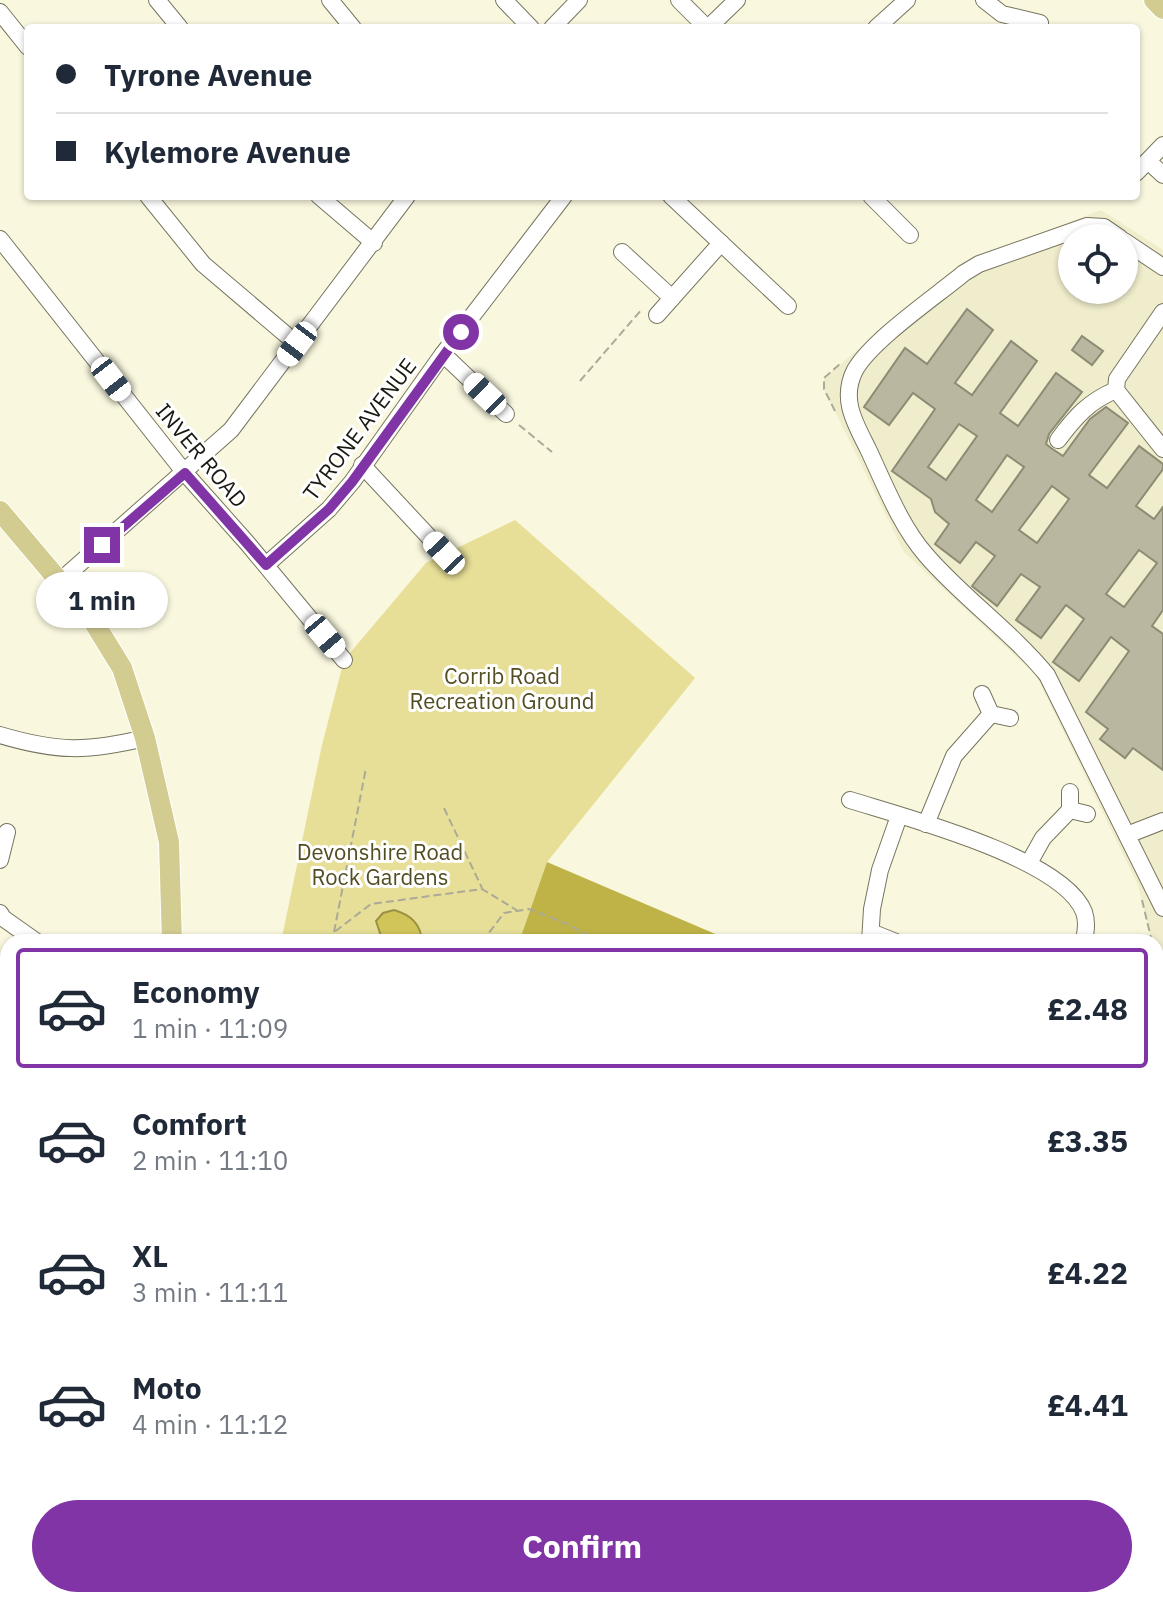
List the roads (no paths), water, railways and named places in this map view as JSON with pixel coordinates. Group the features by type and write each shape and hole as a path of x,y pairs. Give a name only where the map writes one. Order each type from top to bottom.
{"main road":[{"path":"1154,0 1163,9"},
{"path":"0,511 93,621 122,668 145,738 169,842 172,934"}],"street":[{"path":"157,0 177,24"},
{"path":"330,0 350,24"},
{"path":"504,0 527,24"},
{"path":"556,24 579,0"},
{"path":"679,0 703,24"},
{"path":"711,24 737,0"},
{"path":"880,24 907,0"},
{"path":"984,0 1040,23"},
{"path":"0,12 24,42"},
{"path":"1163,145 1142,167 1163,175"},
{"path":"151,200 203,264 297,344"},
{"path":"324,200 374,243"},
{"path":"60,581 231,430 404,200"},
{"name":"TYRONE AVENUE","path":"266,565 329,509 561,200"},
{"path":"675,200 788,306"},
{"path":"875,200 910,235"},
{"path":"1058,236 979,264 964,273 869,351 855,370 847,391 850,413 907,528 926,554 1028,652 1047,675 1163,908"},
{"name":"INVER ROAD","path":"0,239 185,473 344,660"},
{"path":"657,315 721,243"},
{"path":"1138,250 1163,267"},
{"path":"622,252 672,298"},
{"path":"1163,312 1117,379 1116,390 1163,449"},
{"path":"443,354 506,414"},
{"path":"1058,440 1078,413 1099,397 1116,390"},
{"path":"362,465 444,553"},
{"path":"982,694 991,714"},
{"path":"991,714 1010,718"},
{"path":"926,824 948,766 991,714"},
{"path":"0,735 52,749 107,747 145,738"},
{"path":"1029,863 1043,838 1078,812 1070,792"},
{"path":"850,800 926,824 1029,863 1079,902 1085,919 1084,934"},
{"path":"871,934 872,909 880,870 899,816"},
{"path":"1127,835 1163,821"},
{"path":"0,860 7,832"},
{"path":"0,913 26,934"}],"park label":[{"name":"Corrib Road Recreation Ground","path":"502,688"},
{"name":"Devonshire Road Rock Gardens","path":"380,864"}]}
